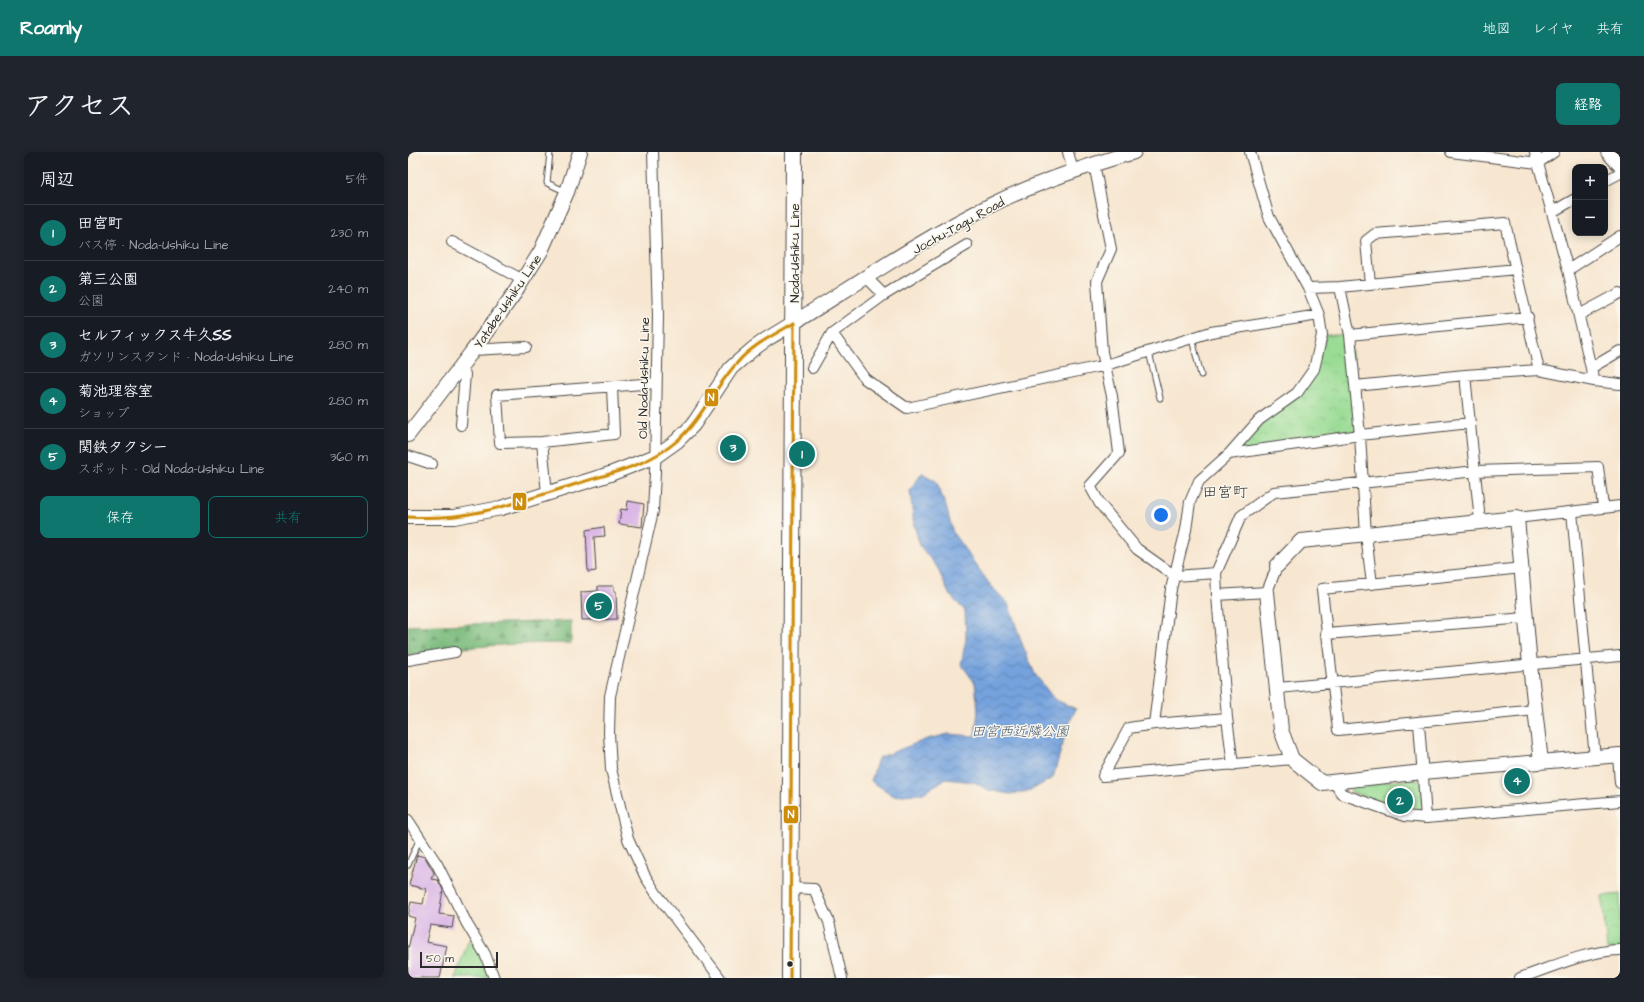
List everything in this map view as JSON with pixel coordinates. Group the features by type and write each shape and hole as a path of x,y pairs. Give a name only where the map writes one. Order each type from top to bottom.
{"main road":[{"name":"Noda-Ushiku Line","path":"790,978 790,888 795,816 794,152"}],"street":[{"name":"Yatabe-Ushiku Line","path":"408,435 473,350 523,280 541,251 567,192 580,152"},
{"name":"Old Noda-Ushiku Line","path":"654,152 658,315 656,456 653,511 610,696 608,733 611,770 628,839 645,876 656,893 720,978"},
{"path":"1068,152 1073,171"},
{"name":"Jochu-Tagu Road","path":"408,517 434,518 473,515 547,494 625,469 656,456 677,441 693,425 731,368 766,339 909,251 988,207 1041,183 1094,164 1134,152"},
{"path":"1154,724 1171,589 1186,530 1190,502 1199,481 1228,454 1259,420 1297,393 1314,368 1322,334 1319,315 1308,288 1269,217 1250,152"},
{"path":"1451,152 1538,163 1554,152"},
{"path":"1535,152 1568,270 1594,381"},
{"path":"1608,152 1620,165"},
{"path":"1094,164 1111,249 1097,281 1102,352 1106,365 1119,453 1090,486 1100,504 1137,549 1175,576 1216,573"},
{"path":"1608,179 1620,173"},
{"path":"1552,212 1573,200"},
{"path":"1370,284 1366,241 1375,234 1505,223 1528,317 1539,370"},
{"path":"1568,270 1620,236"},
{"path":"452,242 523,280"},
{"path":"812,368 832,332 884,295 967,245"},
{"path":"1308,288 1340,287 1516,269"},
{"path":"867,278 884,295"},
{"path":"1340,287 1350,335 1360,435 1366,535 1372,584"},
{"path":"1579,315 1620,292"},
{"path":"832,332 866,379 907,408 1106,365 1211,332 1319,315"},
{"path":"1350,335 1528,317"},
{"path":"473,350 526,347"},
{"path":"1591,368 1620,351"},
{"path":"459,368 465,374 461,425"},
{"path":"1355,386 1465,375 1539,370 1594,381 1620,384"},
{"path":"1465,375 1480,521"},
{"path":"612,387 614,434 542,442 500,443 497,395 656,383"},
{"path":"1228,454 1360,435 1470,423"},
{"path":"542,442 547,494"},
{"path":"408,456 432,464"},
{"path":"1233,765 1227,718 1216,573 1241,516 1274,492 1476,471 1598,467 1603,507"},
{"path":"1620,506 1301,541 1277,566 1267,592 1278,688 1281,730 1292,759 1322,783 1423,772 1619,755 1620,783"},
{"path":"1572,512 1595,758"},
{"path":"1516,518 1541,762"},
{"path":"1522,568 1322,589 1326,634 1338,730 1420,723 1535,710"},
{"path":"1217,595 1267,592"},
{"path":"1326,634 1526,618"},
{"path":"408,660 455,652"},
{"path":"1278,688 1587,661 1620,656"},
{"path":"1227,718 1154,724 1129,728 1103,776 1292,759"},
{"path":"1420,723 1426,818"},
{"path":"1333,781 1342,794 1405,816 1426,818 1620,801"},
{"path":"408,820 437,864 467,924 485,954 494,978"},
{"path":"790,888 814,889 829,922 842,978"},
{"path":"1520,978 1588,954 1604,950 1620,950"}],"lane":[{"path":"550,152 547,183 567,192"},
{"path":"1192,338 1202,375"},
{"path":"1149,352 1160,398"},
{"path":"408,865 420,838"}],"shaded area":[{"path":"1523,772 1526,791 1510,791 1508,773"}],"green space":[{"path":"1322,335 1350,335 1360,435 1229,454 1297,393 1314,369"},
{"path":"571,621 571,643 489,646 408,656 408,626"},
{"path":"1415,779 1421,782 1424,810 1412,814 1351,792 1350,788 1352,785"},
{"path":"1620,894 1620,949 1607,950 1602,896"},
{"path":"469,939 483,956 491,978 455,978"}],"water":[{"name":"田宮西近隣公園","path":"922,473 936,481 946,506 953,533 991,586 1008,603 1023,646 1035,674 1054,699 1076,709 1067,728 1053,778 1029,791 1010,794 988,790 974,782 945,779 923,793 894,796 871,781 878,758 927,739 949,734 975,736 978,711 975,683 961,664 966,639 965,611 949,594 937,567 920,546 914,525 910,491"}],"building":[{"path":"628,501 644,504 642,527 619,524 621,509 627,510"},
{"path":"604,527 605,536 594,537 596,571 588,572 586,530"},
{"path":"598,586 614,586 614,591 616,591 617,619 582,620 581,592 598,591"},
{"path":"417,855 425,857 434,873 431,879 438,880 443,890 439,914 454,916 452,928 430,925 426,942 447,946 440,978 408,978 408,949 415,918 408,916 411,902 423,904 426,889 409,885"}],"transit line":[{"name":"N","path":"408,517 431,518 492,509 628,468 655,456 667,449 687,431 729,372 749,351 794,323"},
{"name":"N","path":"790,978 794,323"}],"place":[{"name":"セルフィックス牛久SS","path":"733,448"},
{"name":"田宮町","path":"802,454"},
{"name":"関鉄タクシー","path":"599,606"},
{"name":"菊池理容室","path":"1517,781"},
{"name":"第三公園","path":"1400,801"}],"district":[{"name":"田宮町","path":"1225,492"}]}
